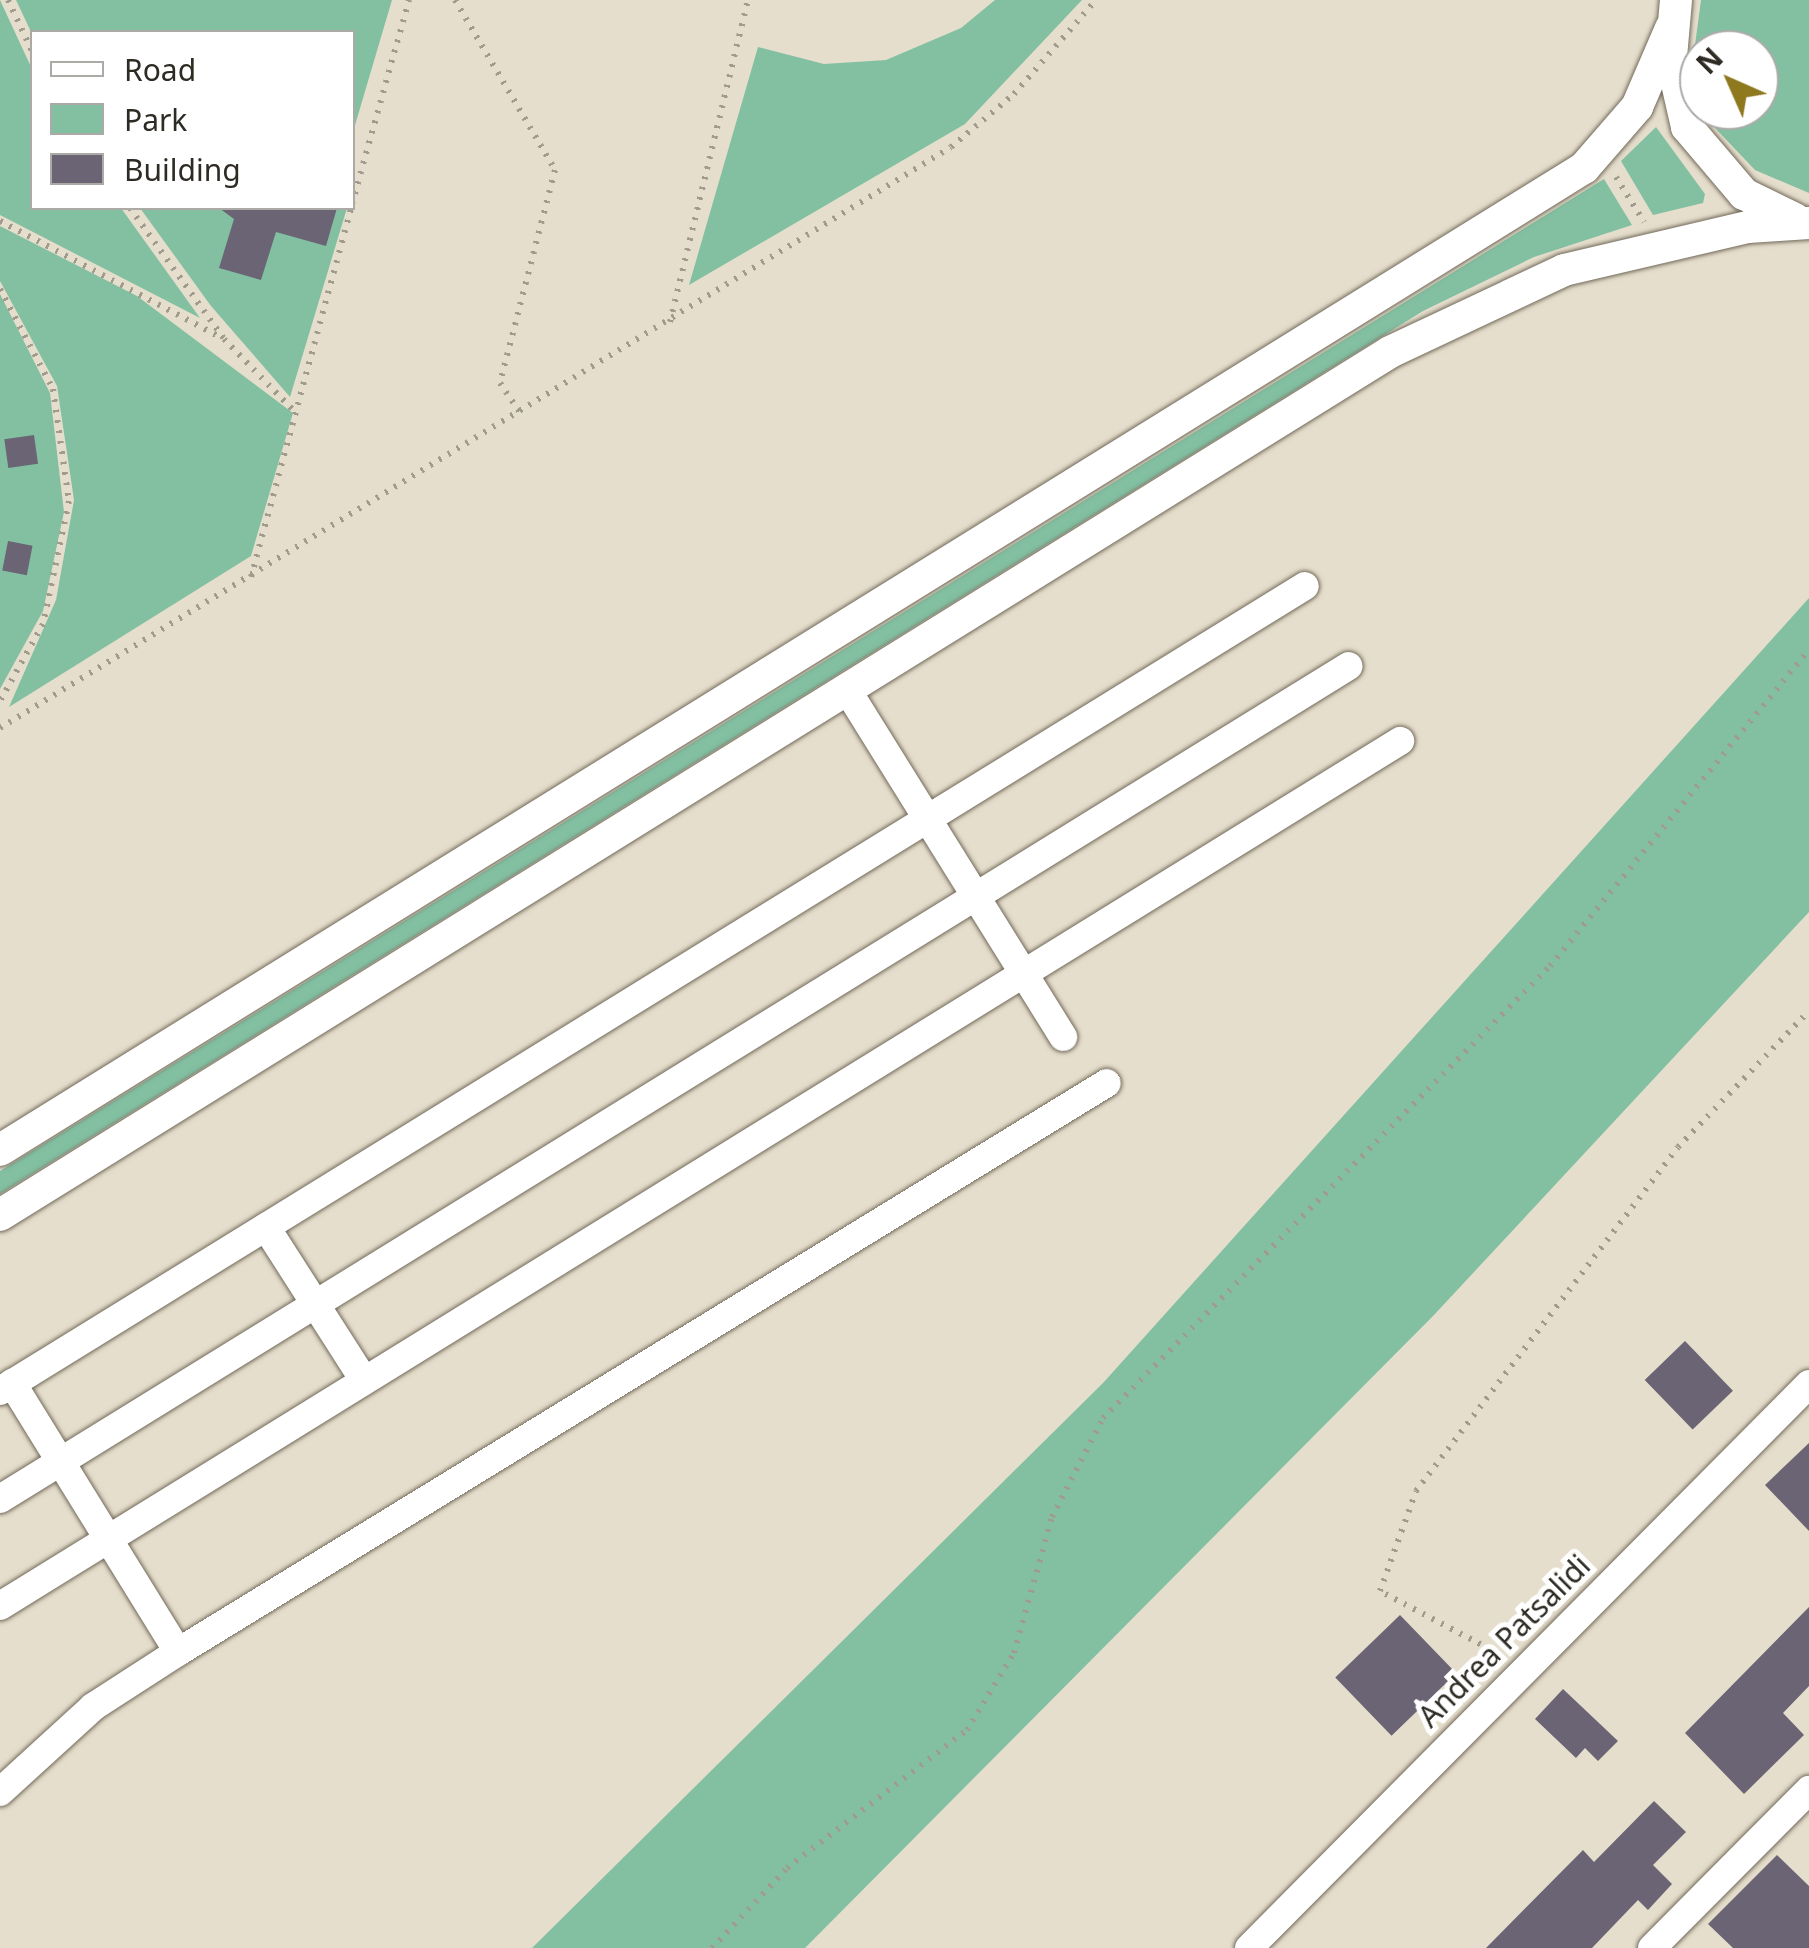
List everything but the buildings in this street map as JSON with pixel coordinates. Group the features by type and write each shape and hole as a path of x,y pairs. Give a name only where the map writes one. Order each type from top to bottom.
{"street":[{"path":"1673,13 1674,88 1698,148 1752,200 1809,222"},
{"path":"0,1150 1584,168 1637,107 1673,13"},
{"path":"0,1215 846,688 1486,300 1630,250 1809,222"},
{"path":"178,1652 60,1462 6,1387 1305,586"},
{"path":"0,1499 319,1309 975,895 1348,666"},
{"path":"846,688 1063,1037"},
{"path":"0,1606 1400,741"},
{"path":"0,1792 82,1716 178,1652 1107,1083"},
{"path":"266,1227 364,1380"},
{"name":"Andrea Patsalidi","path":"1250,1948 1519,1671 1809,1384"},
{"path":"1652,1948 1809,1790"}],"path":[{"path":"8,0 30,47"},
{"path":"355,195 410,0"},
{"path":"455,0 555,170 500,383 521,414"},
{"path":"670,322 748,0"},
{"path":"0,728 521,414 951,147 1014,94 1096,0"},
{"path":"1612,171 1644,223"},
{"path":"131,210 224,339 295,412"},
{"path":"250,578 351,210"},
{"path":"0,221 224,339"},
{"path":"0,289 53,388 69,501 42,624 0,700"},
{"path":"712,1948 787,1868 966,1730 1014,1653 1052,1517 1103,1418 1550,966 1809,650"},
{"path":"1519,1671 1380,1591 1397,1532 1464,1422 1587,1277 1678,1147 1809,1011"}],"green space":[{"path":"0,0 30,65 30,210 122,210 200,318 0,215"},
{"path":"16,0 392,0 355,125 355,30 30,30"},
{"path":"995,0 1082,0 965,124 689,285 758,47 824,64 886,60 961,28"},
{"path":"1701,0 1809,0 1809,193 1755,170 1717,130 1779,130 1779,30 1697,30"},
{"path":"1656,127 1705,194 1703,203 1653,215 1621,161"},
{"path":"1604,179 1632,225 1534,257 1423,311 0,1194 0,1171"},
{"path":"141,210 346,210 290,397 211,306"},
{"path":"0,226 137,296 293,413 251,556 9,707 56,600 74,500 57,386 0,281"},
{"path":"0,294 50,393 64,512 43,611 0,689"},
{"path":"1809,598 1809,912 1434,1315 805,1948 532,1948 1103,1383"}]}
